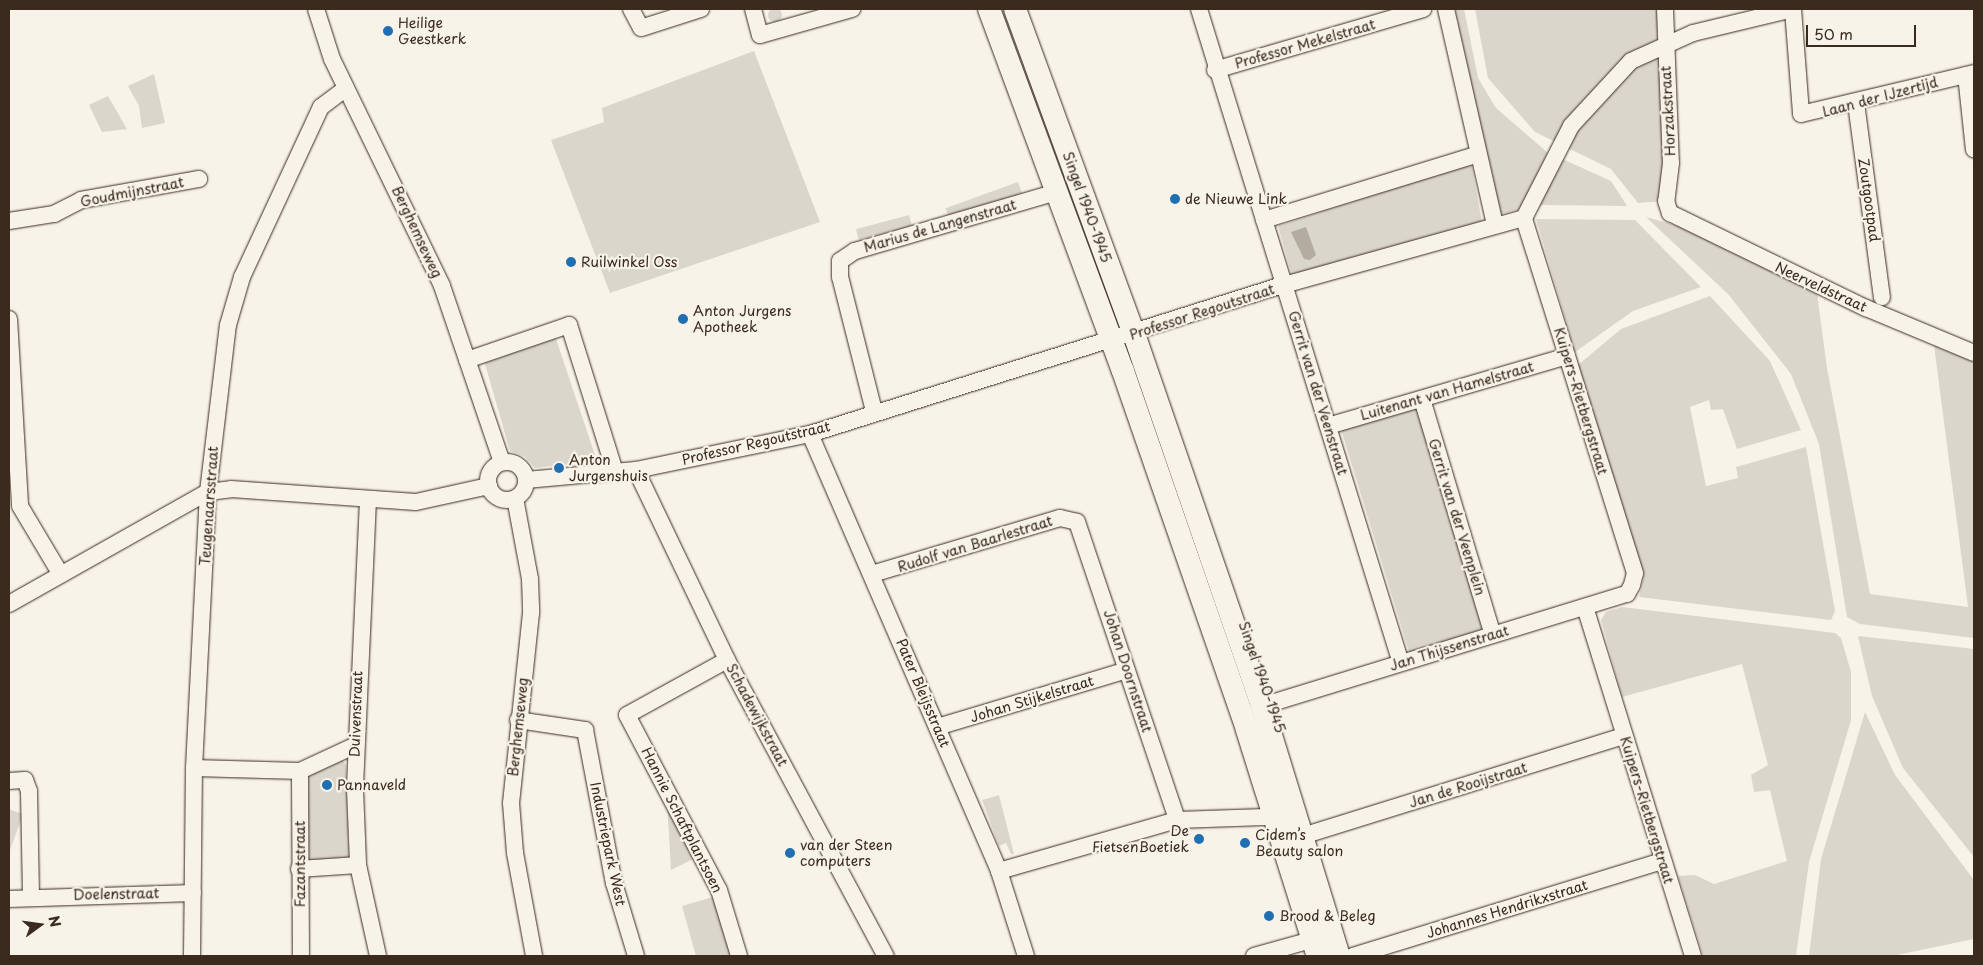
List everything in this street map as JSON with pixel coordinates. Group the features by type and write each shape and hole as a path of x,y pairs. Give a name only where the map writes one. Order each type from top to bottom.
{"main road":[{"name":"Singel 1940-1945","path":"989,9 1113,341 1263,782 1315,945 1339,956"},
{"name":"Singel 1940-1945","path":"1014,9 1138,333 1159,406 1266,704 1315,945"}],"street":[{"name":"Berghemseweg","path":"316,9 346,88 412,219 467,360 502,462"},
{"path":"631,9 641,28 701,9"},
{"path":"753,9 760,35 852,9"},
{"name":"Singel 1940-1945","path":"979,9 1070,254 1085,268"},
{"name":"Singel 1940-1945","path":"1025,9 1138,333"},
{"name":"Gerrit van der Veenstraat","path":"1199,9 1216,70 1402,663"},
{"name":"Professor Mekelstraat","path":"1216,70 1423,9"},
{"path":"1446,9 1494,225"},
{"name":"Horzakstraat","path":"1665,9 1671,163 1666,200 1670,213"},
{"path":"1524,218 1558,147 1590,100 1631,61 1665,44 1793,9"},
{"name":"Laan der IJzertijd","path":"1793,9 1801,114 1856,103 1970,74"},
{"path":"1970,74 1974,150"},
{"name":"Teugenaarsstraat","path":"192,956 194,768 208,492 226,335 242,277 321,107 346,88"},
{"name":"Zoutgootpad","path":"1856,103 1882,297"},
{"path":"1264,220 1478,154"},
{"name":"Goudmijnstraat","path":"9,220 54,214 81,200 199,179"},
{"name":"Marius de Langenstraat","path":"874,411 840,277 840,261 855,251 1047,196"},
{"name":"Neerveldstraat","path":"1670,213 1866,308 1974,353"},
{"name":"Professor Regoutstraat","path":"526,480 636,470 810,434 874,411 1113,341 1284,285 1524,218"},
{"name":"Kuipers-Rietbergstraat","path":"1524,218 1635,573 1632,585"},
{"path":"9,319 12,374 14,509 60,573"},
{"path":"467,360 569,325 615,472"},
{"name":"Luitenant van Hamelstraat","path":"1328,426 1567,356"},
{"name":"Gerrit van der Veenplein","path":"1422,400 1493,635"},
{"name":"Pater Bleijsstraat","path":"810,434 999,871 1026,956"},
{"path":"502,462 518,465 526,480 514,498 499,498 489,486 491,471 502,462"},
{"name":"Schadewijkstraat","path":"636,470 727,660 886,956"},
{"path":"10,601 208,492 231,489 416,502 489,486"},
{"name":"Berghemseweg","path":"514,498 530,579 531,613 518,720 511,802 515,853 534,956"},
{"name":"Duivenstraat","path":"368,500 354,746 358,865 378,956"},
{"name":"Rudolf van Baarlestraat","path":"872,574 1060,518 1077,522"},
{"name":"Johan Doornstraat","path":"1077,522 1177,820"},
{"name":"Jan Thijssenstraat","path":"1266,704 1627,594 1632,585"},
{"name":"Kuipers-Rietbergstraat","path":"1584,607 1692,956"},
{"name":"Hannie Schaftplantsoen","path":"727,660 627,715 719,890 739,956"},
{"name":"Johan Stijkelstraat","path":"937,727 1127,670"},
{"name":"Singel 1940-1945","path":"1266,704 1312,833 1351,956"},
{"name":"Industriepark West","path":"518,720 586,730 614,883 636,956"},
{"name":"Jan de Rooijstraat","path":"1312,833 1624,736"},
{"path":"194,768 300,771 354,746"},
{"name":"Fazantstraat","path":"300,771 299,869 301,956"},
{"path":"9,781 25,780 30,791 31,895"},
{"name":"Singel 1940-1945","path":"1263,782 1257,793 1315,945"},
{"path":"999,871 1177,820 1265,817"},
{"name":"Johannes Hendrikxstraat","path":"1351,956 1662,861"},
{"path":"299,869 358,865"},
{"name":"Doelenstraat","path":"9,899 31,895 193,893"},
{"path":"1254,956 1315,945"}],"shaded area":[{"path":"772,8 778,8 782,15 778,22 772,22 768,18 768,12"},
{"path":"1455,9 1464,9 1478,78 1496,108 1547,152 1611,181 1627,206 1542,205 1499,214"},
{"path":"1475,9 1668,9 1664,201 1638,203 1611,169 1535,132 1488,78"},
{"path":"754,51 820,222 610,293 551,140 604,122 602,108"},
{"path":"154,74 165,123 142,128 139,106 128,86"},
{"path":"108,96 127,129 102,132 89,105"},
{"path":"1467,164 1472,167 1482,222 1293,279 1278,226"},
{"path":"1018,182 1022,193 950,220 946,208"},
{"path":"909,215 912,226 859,240 856,229"},
{"path":"1646,217 1685,228 1817,293 1827,368 1870,594 1968,607 1934,345 1974,362 1974,638 1860,624 1847,617 1819,444 1791,374 1728,294"},
{"path":"1536,219 1635,220 1701,287 1633,311 1575,352"},
{"path":"1306,227 1316,255 1310,260 1304,259 1291,232"},
{"path":"1710,296 1770,361 1801,430 1737,449 1723,409 1711,410 1709,400 1690,407 1706,486 1738,478 1736,467 1806,447 1835,611 1831,620 1639,597 1643,579 1578,365 1621,329"},
{"path":"554,333 597,461 535,468 524,456 510,451 483,357"},
{"path":"1419,404 1488,629 1409,653 1341,428"},
{"path":"1622,607 1835,633 1841,638 1851,672 1851,720 1809,862 1796,956 1703,956 1678,876 1695,875 1714,884 1787,861 1770,790 1754,792 1751,775 1768,765 1742,664 1622,697 1601,620 1606,612"},
{"path":"1858,636 1974,649 1974,857 1903,768 1872,696"},
{"path":"1865,712 1895,775 1974,880 1974,939 1892,956 1809,956 1821,859"},
{"path":"342,759 346,765 349,859 308,862 305,782 309,775"},
{"path":"999,795 1014,854 1011,854 1006,843 999,846 982,800"},
{"path":"667,801 697,857 671,870"},
{"path":"9,809 23,814 9,853"},
{"path":"713,897 731,956 696,956 682,906"}],"place":[{"name":"Heilige Geestkerk","path":"388,31"},
{"name":"de Nieuwe Link","path":"1175,199"},
{"name":"Ruilwinkel Oss","path":"571,262"},
{"name":"Anton Jurgens Apotheek","path":"683,319"},
{"name":"Anton Jurgenshuis","path":"559,468"},
{"name":"Pannaveld","path":"327,785"},
{"name":"De FietsenBoetiek","path":"1199,839"},
{"name":"Cidem’s Beauty salon","path":"1245,843"},
{"name":"van der Steen computers","path":"790,853"},
{"name":"Brood & Beleg","path":"1269,916"}]}
